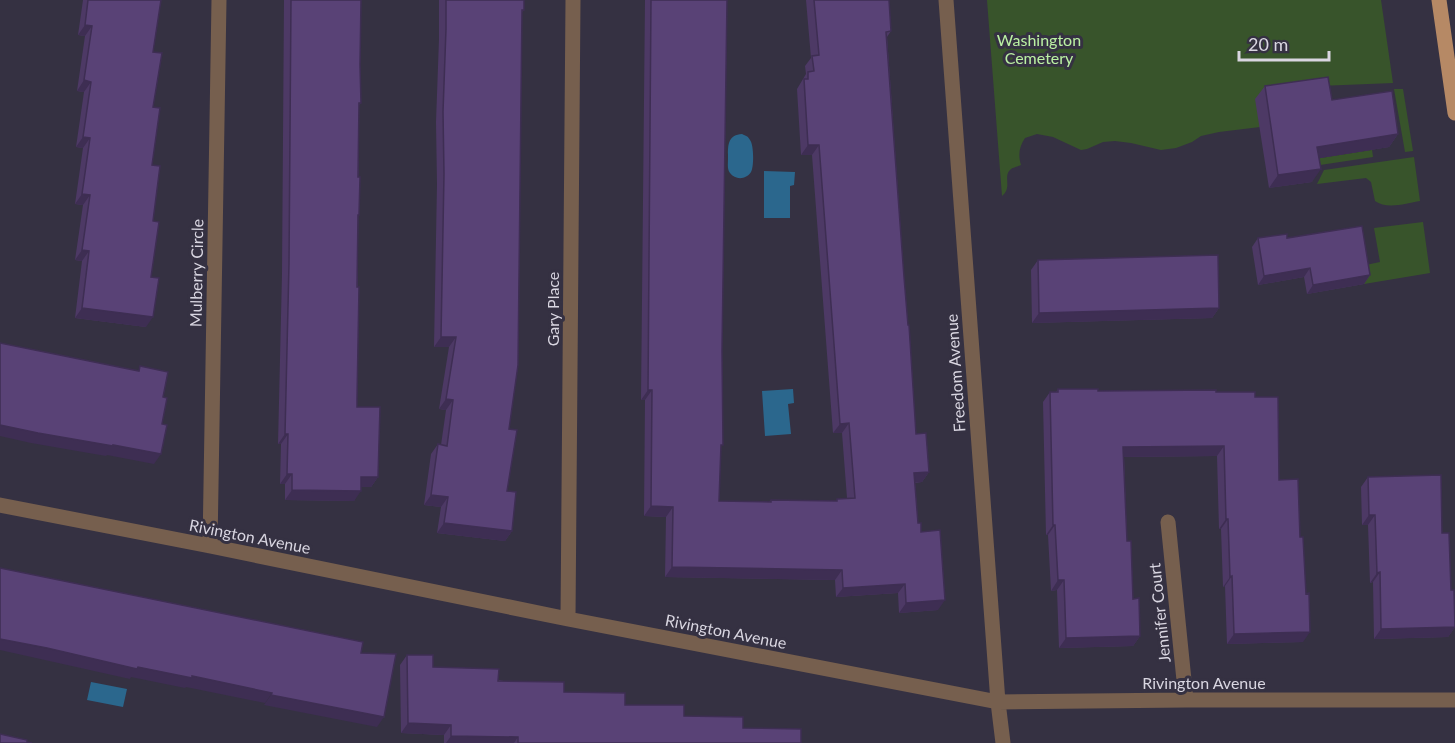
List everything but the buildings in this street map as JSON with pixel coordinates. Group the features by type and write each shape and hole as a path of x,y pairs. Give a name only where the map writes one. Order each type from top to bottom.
{"main road":[{"path":"1439,0 1455,113"}],"street":[{"name":"Mulberry Circle","path":"210,546 219,0"},
{"name":"Gary Place","path":"568,619 573,0"},
{"name":"Freedom Avenue","path":"946,0 998,702 1003,743"},
{"name":"Rivington Avenue","path":"0,505 568,619 998,702 1455,700"},
{"name":"Jennifer Court","path":"1168,522 1186,700"}],"green space":[{"name":"Washington Cemetery","path":"987,0 1381,0 1393,83 1319,86 1256,99 1260,127 1201,136 1176,148 1161,150 1115,141 1103,142 1081,150 1053,137 1037,134 1023,141 1020,151 1021,165 1008,172 1007,189 1002,196"},
{"path":"1394,89 1403,89 1413,151 1405,152"},
{"path":"1372,150 1373,157 1320,165 1312,182 1308,160"},
{"path":"1414,157 1420,201 1397,205 1380,204 1375,201 1371,182 1366,178 1317,184 1324,170"},
{"path":"1423,222 1430,273 1364,284 1361,266 1380,262 1374,228"}],"water":[{"path":"742,134 748,137 751,143 753,161 751,172 746,177 740,178 735,177 729,171 728,150 733,136"},
{"path":"764,171 795,172 794,185 790,186 790,218 764,218"},
{"path":"793,389 794,403 788,404 791,434 765,436 762,391"},
{"path":"91,682 127,689 123,707 87,700"}]}
